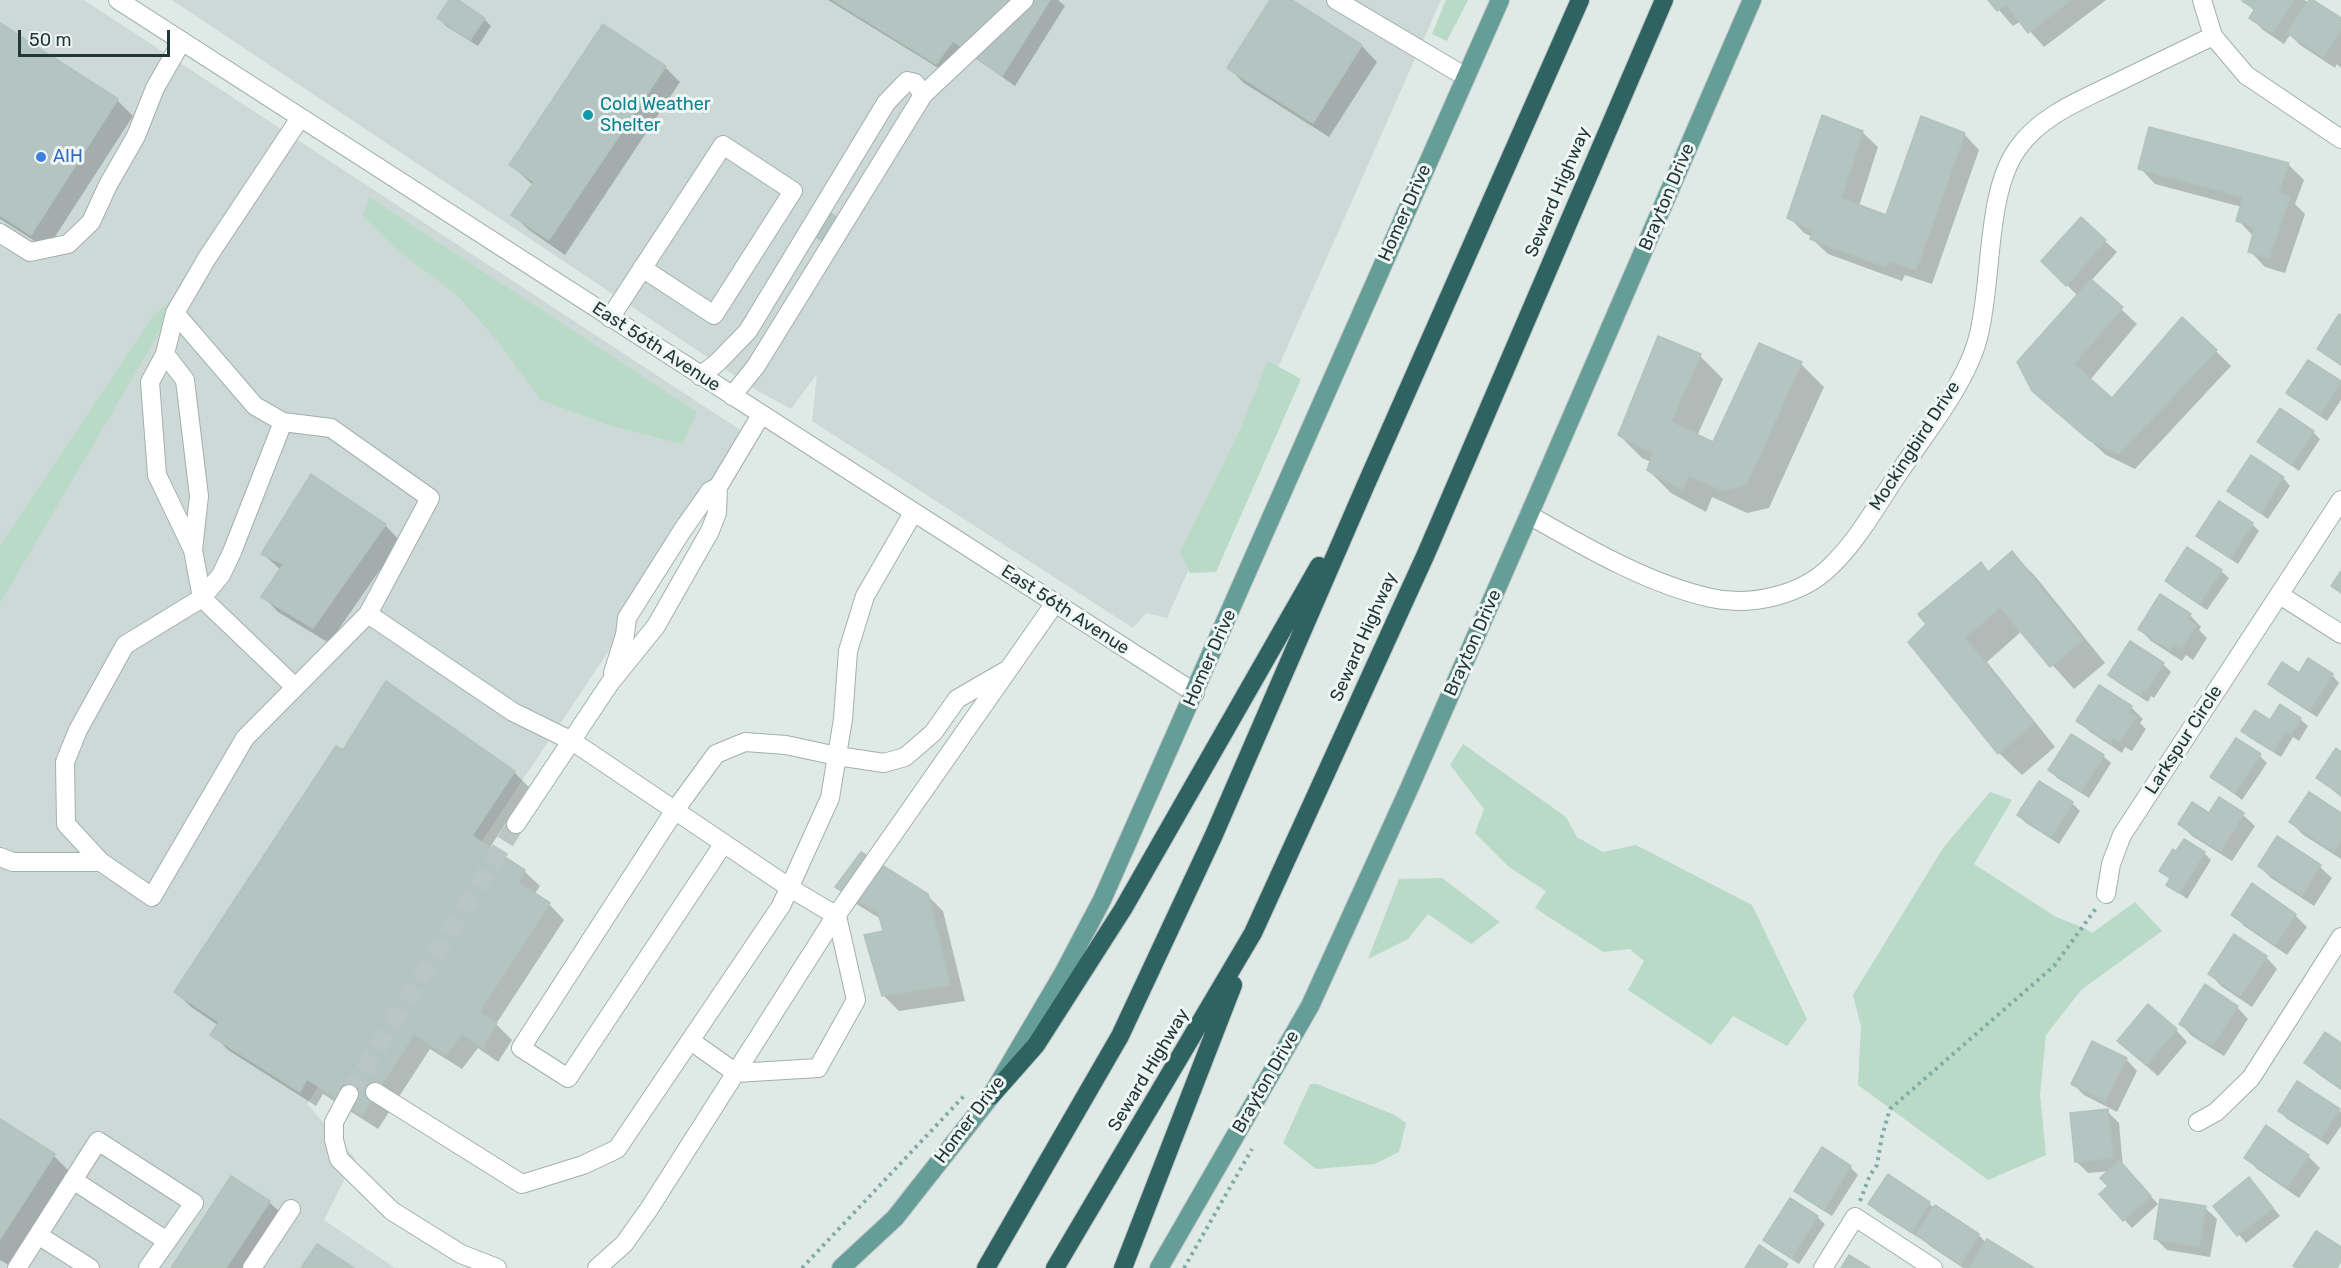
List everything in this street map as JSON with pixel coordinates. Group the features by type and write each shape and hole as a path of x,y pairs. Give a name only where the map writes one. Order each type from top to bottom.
{"highway":[{"path":"986,1268 1120,1036 1213,837 1580,0"},
{"name":"Seward Highway","path":"1056,1268 1253,933 1430,543 1664,0"},
{"path":"991,1096 1036,1045 1123,909 1364,489"},
{"path":"1123,1268 1253,933"}],"main road":[{"name":"Homer Drive","path":"841,1268 895,1218 991,1096 1064,972 1102,900 1500,0"},
{"name":"Brayton Drive","path":"1159,1268 1310,1006 1529,516 1752,0"}],"street":[{"name":"East 56th Avenue","path":"118,0 1195,693"},
{"path":"732,396 756,366 923,95 1024,0"},
{"path":"1336,0 1466,77"},
{"path":"2202,0 2212,36 2246,75 2341,139"},
{"name":"Mockingbird Drive","path":"1529,516 1606,557 1672,585 1712,598 1742,601 1775,596 1803,585 1831,567 1853,540 1954,391 1978,340 1986,300 1996,202 2004,173 2017,148 2036,127 2066,108 2212,36"},
{"path":"0,233 30,252 68,244 91,222 108,185 136,136 155,88 182,41"},
{"path":"700,376 717,363 748,331 886,103 907,81 915,83 923,95"},
{"path":"296,687 202,598 193,550 157,475 150,382 165,354 175,313 207,258 300,118"},
{"path":"610,318 642,268 723,145 793,191 714,315 642,268"},
{"path":"175,313 255,406 283,422 331,428 430,498 368,614 245,738 152,897 101,862 66,824 65,762 78,730 125,645 202,598 221,575 283,422"},
{"path":"165,354 185,380 199,496 193,550"},
{"path":"516,824 610,683 656,626 710,531 717,513 718,487 761,415"},
{"path":"610,683 625,635 627,618 682,531 710,491 718,487"},
{"name":"Larkspur Circle","path":"2106,894 2111,864 2122,835 2341,500"},
{"path":"375,1092 522,1184 584,1165 617,1149 692,1041 781,906 790,888 830,798 843,719 848,651 865,596 914,513"},
{"path":"2280,595 2341,634"},
{"path":"597,1268 624,1244 649,1209 837,916 1055,603"},
{"path":"368,614 513,712 572,741 790,888 837,916 856,1000 818,1068 736,1073 692,1041"},
{"path":"724,843 568,1078 521,1048 675,810 716,754 745,742 786,745 884,763 905,757 933,733 957,699 1007,670"},
{"path":"0,857 13,862 101,862"},
{"path":"2198,1122 2216,1112 2251,1078 2341,937"},
{"path":"348,1094 334,1122 334,1140 339,1159 392,1210 461,1254 497,1268"},
{"path":"17,1268 98,1141 194,1203 148,1268"},
{"path":"73,1180 167,1241"},
{"path":"252,1268 291,1209"},
{"path":"1823,1268 1855,1217 1933,1268"},
{"path":"38,1234 90,1268"}],"path":[{"path":"1854,1220 1870,1175 1877,1165 1890,1109 2054,966 2078,936 2106,894"},
{"path":"802,1268 968,1092"}],"shaded area":[{"path":"0,0 84,0 751,437 307,1104 355,1158 324,1220 395,1268 0,1268"},
{"path":"172,0 1441,0 1167,618 1146,613 1133,628 812,421 817,374 791,409 758,391"}],"green space":[{"path":"1446,0 1468,0 1447,41 1432,34"},
{"path":"369,197 697,412 682,444 609,425 541,400 500,344 457,295 397,250 363,216"},
{"path":"186,287 0,603 0,546 153,316"},
{"path":"1268,361 1301,379 1216,572 1190,573 1180,552 1241,428"},
{"path":"1463,744 1566,817 1577,837 1603,852 1636,845 1752,905 1807,1019 1787,1046 1733,1016 1711,1045 1628,990 1644,961 1630,949 1603,952 1535,908 1546,891 1509,867 1475,833 1484,809 1450,765"},
{"path":"1990,792 2012,800 1974,864 2056,917 2092,933 2135,902 2162,931 2081,990 2046,1035 2040,1095 2046,1155 1988,1180 1858,1085 1861,1026 1853,995 1943,848"},
{"path":"1442,878 1500,922 1471,944 1428,914 1408,939 1368,959 1399,879"},
{"path":"1310,1084 1317,1084 1395,1115 1406,1123 1399,1152 1375,1164 1316,1169 1283,1143"}],"building":[{"path":"449,0 458,0 485,18 470,40 437,18"},
{"path":"833,0 1050,0 1002,76 953,41 936,64"},
{"path":"1270,0 1292,0 1362,45 1313,123 1227,68"},
{"path":"1988,0 2071,0 2028,33 2006,4 1997,11"},
{"path":"2294,0 2272,33 2249,18 2255,9 2242,1"},
{"path":"2309,0 2313,0 2341,18 2341,29 2323,57 2287,33"},
{"name":"AIH","path":"0,23 118,99 31,235 0,215"},
{"name":"Cold Weather Shelter","path":"603,24 666,66 549,240 511,215 534,182 509,165"},
{"path":"1822,115 1863,131 1841,198 1886,215 1921,116 1965,133 1916,270 1889,261 1886,267 1810,239 1813,230 1787,218"},
{"path":"2149,127 2289,163 2278,193 2290,197 2269,258 2248,252 2255,227 2236,221 2243,197 2138,169"},
{"path":"829,212 841,220 825,243 813,235"},
{"path":"2081,217 2106,240 2066,286 2041,261"},
{"path":"2091,279 2123,307 2074,364 2112,398 2182,317 2217,350 2119,454 2089,440 2032,391 2017,362"},
{"path":"2339,314 2341,316 2341,365 2317,349"},
{"path":"1658,336 1701,354 1671,422 1713,442 1759,343 1802,362 1746,485 1723,491 1689,475 1682,490 1647,470 1653,453 1618,435"},
{"path":"2308,360 2341,381 2320,415 2286,393"},
{"path":"2280,408 2314,431 2291,465 2257,442"},
{"path":"2251,455 2284,477 2260,513 2227,491"},
{"path":"311,474 386,524 313,628 261,597 283,564 261,554"},
{"path":"2219,501 2253,523 2230,558 2196,536"},
{"path":"2187,547 2222,570 2199,604 2165,581"},
{"path":"2012,551 2083,640 2050,667 2000,607 1965,638 2034,723 1998,754 1908,642 1926,624 1918,614 1981,562 1988,572"},
{"path":"2341,571 2341,593 2331,586"},
{"path":"2160,594 2191,614 2187,619 2196,625 2181,649 2174,645 2170,650 2138,629"},
{"path":"2130,641 2164,663 2146,691 2143,690 2140,696 2108,675"},
{"path":"2308,658 2333,674 2309,711 2268,684 2282,662 2299,673"},
{"path":"386,681 515,771 472,836 525,870 518,882 550,903 479,1012 497,1023 482,1048 462,1034 446,1055 414,1034 362,1115 307,1079 300,1092 210,1035 219,1022 174,992 336,746 343,750"},
{"path":"2099,685 2132,706 2128,712 2136,717 2120,741 2113,737 2110,742 2076,721"},
{"path":"2280,704 2301,718 2291,734 2285,731 2273,751 2241,731 2255,710 2270,720"},
{"path":"2071,734 2104,755 2081,791 2048,770"},
{"path":"2236,738 2261,754 2234,793 2210,777"},
{"path":"2336,748 2341,752 2341,795 2316,778"},
{"path":"2039,781 2073,802 2051,837 2017,815"},
{"path":"2309,792 2341,813 2341,841 2334,852 2289,822"},
{"path":"2219,797 2244,813 2220,851 2178,824 2192,802 2209,813"},
{"path":"2277,836 2321,865 2302,895 2258,866"},
{"path":"2184,839 2205,852 2179,893 2166,885 2170,878 2159,871 2173,849 2176,851"},
{"path":"861,852 928,894 950,985 882,996 864,935 883,931 878,912 835,887"},
{"path":"2252,883 2296,914 2275,945 2231,915"},
{"path":"2234,934 2267,956 2240,996 2208,974"},
{"path":"2205,984 2238,1006 2212,1046 2179,1024"},
{"path":"2148,1004 2177,1029 2146,1065 2117,1041"},
{"path":"2325,1032 2341,1043 2341,1088 2304,1063"},
{"path":"2092,1041 2127,1058 2105,1101 2071,1084"},
{"path":"2297,1081 2340,1109 2320,1139 2278,1111"},
{"path":"2108,1109 2113,1158 2075,1162 2070,1113"},
{"path":"0,1119 55,1154 0,1239"},
{"path":"2266,1125 2309,1155 2287,1187 2244,1158"},
{"path":"1822,1147 1851,1166 1824,1209 1794,1191"},
{"path":"2119,1160 2151,1196 2123,1221 2099,1194 2108,1186 2100,1178"},
{"path":"1888,1174 1930,1202 1911,1232 1868,1204"},
{"path":"231,1176 270,1201 226,1268 171,1268"},
{"path":"2249,1177 2273,1208 2237,1236 2213,1206"},
{"path":"1790,1198 1818,1216 1791,1258 1763,1240"},
{"path":"2160,1199 2206,1206 2199,1247 2154,1239"},
{"path":"1935,1205 1979,1234 1960,1264 1916,1235"},
{"path":"2316,1231 2341,1247 2341,1261 2337,1268 2297,1268 2293,1266"},
{"path":"1987,1239 2034,1268 1969,1268"},
{"path":"317,1244 354,1268 301,1268"},
{"path":"1759,1245 1788,1264 1785,1268 1745,1268"},
{"path":"1849,1255 1870,1268 1841,1268"}],"tunnel":[{"path":"349,1094 516,824"}],"place":[{"name":"Cold Weather Shelter","path":"588,115"},
{"name":"AIH","path":"41,157"}]}
